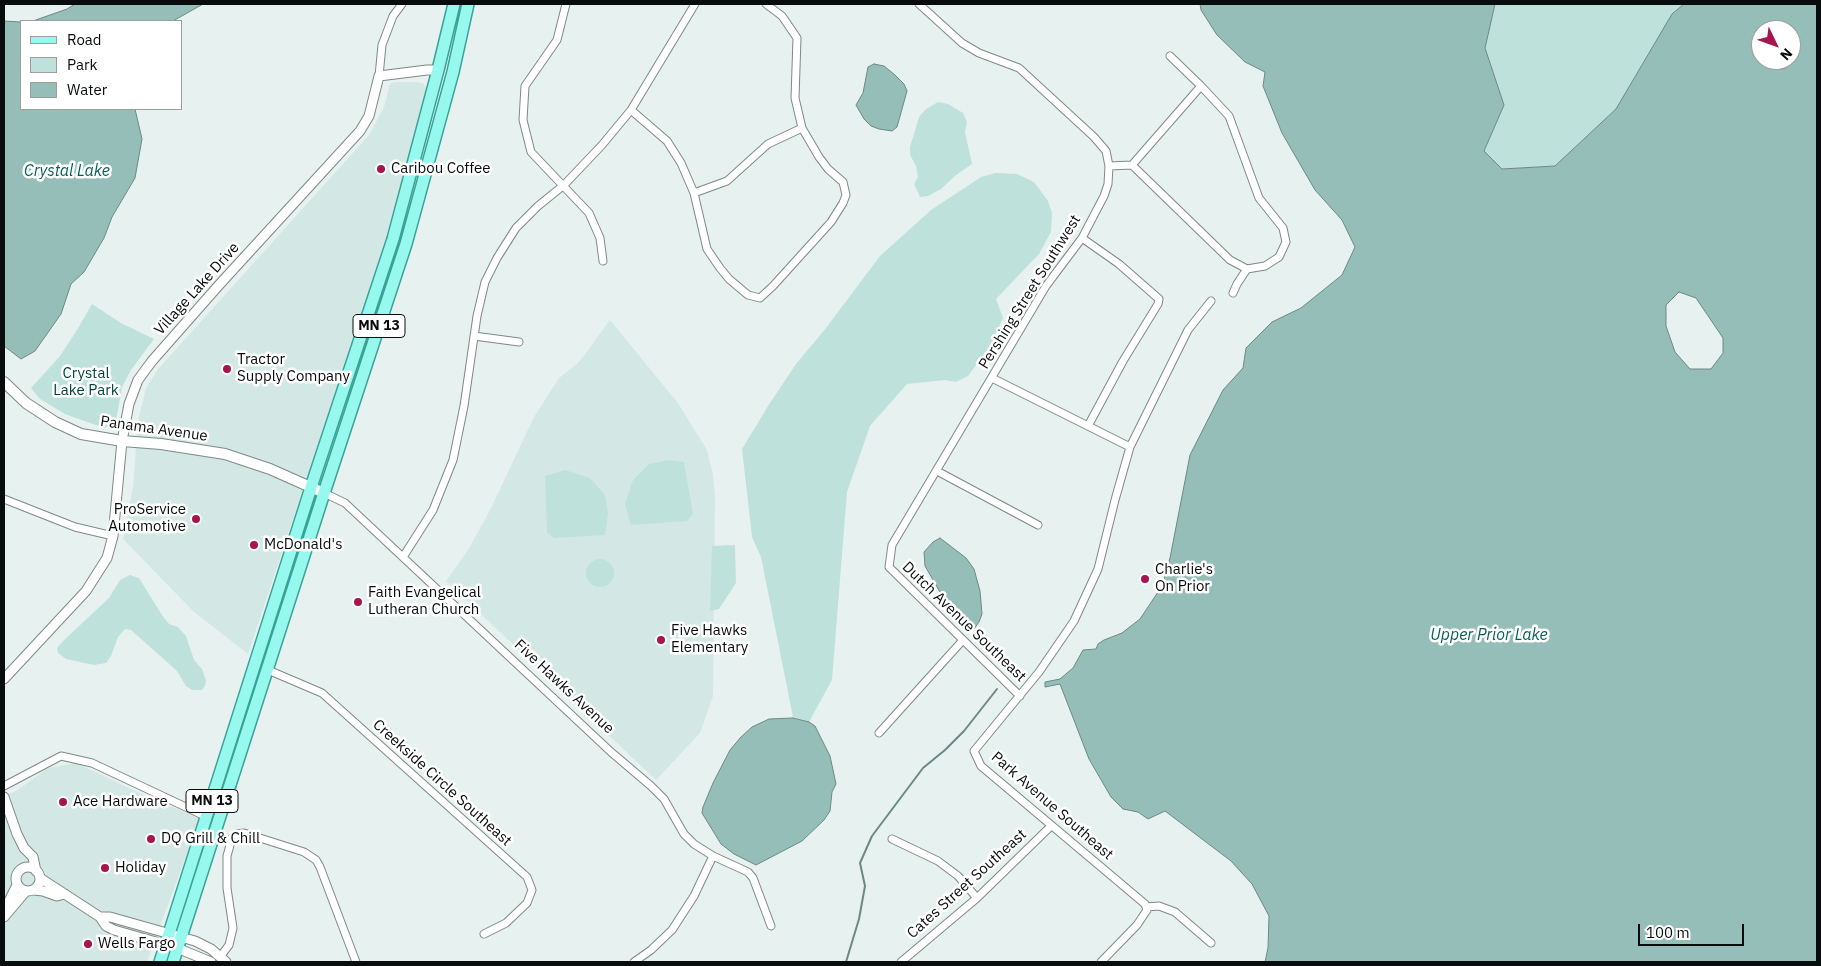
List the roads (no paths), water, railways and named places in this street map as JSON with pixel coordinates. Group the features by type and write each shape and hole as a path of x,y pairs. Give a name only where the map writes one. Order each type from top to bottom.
{"main road":[{"name":"MN 13","path":"160,962 311,486 393,239 454,4"},
{"name":"MN 13","path":"173,962 406,244 453,72 468,4"},
{"name":"Panama Avenue","path":"4,382 26,403 55,422 81,434 226,454 311,486"},
{"name":"Five Hawks Avenue","path":"311,486 324,492"}],"street":[{"path":"402,4 393,16 382,45 379,76 438,70"},
{"path":"566,4 557,40 525,86 523,120 530,152 589,213 600,238 603,261"},
{"path":"404,558 433,510 453,460 485,282 497,258 516,228 538,206 564,185 602,145 631,110 695,4"},
{"path":"631,110 667,141 681,164 694,193 707,249 729,279 748,295 760,298 831,222 846,195 843,182 828,169 802,128 795,98 797,38 782,16 766,4"},
{"path":"919,4 962,43 978,53 1019,68 1094,137 1106,151 1108,166 1132,165 1201,86"},
{"path":"1132,165 1230,260 1247,269 1265,266 1279,257 1286,242 1283,228 1259,198 1228,116 1170,56"},
{"name":"Village Lake Drive","path":"4,679 86,591 107,558 112,536 122,441 129,404 138,380 147,367 219,285 360,131 369,116 379,76"},
{"path":"694,193 727,181 768,144 802,128"},
{"name":"Pershing Street Southwest","path":"889,567 892,545 1046,286 1082,238 1104,196 1108,184 1108,166"},
{"path":"1082,238 1118,264 1159,299 1158,304 1123,361 1088,426"},
{"path":"1233,293 1247,269"},
{"path":"1020,696 1074,621 1098,569 1130,447 1188,330 1211,301"},
{"path":"474,336 519,342"},
{"path":"992,378 1130,447"},
{"path":"937,471 1038,525"},
{"name":"Five Hawks Avenue","path":"324,492 345,503 664,799 684,834 702,850 748,872 753,878 771,926"},
{"path":"4,499 76,527 112,536"},
{"name":"Dutch Avenue Southeast","path":"889,567 1020,696"},
{"path":"879,733 963,640"},
{"name":"Creekside Circle Southeast","path":"268,670 322,693 528,877 532,890 527,903 506,923 484,934"},
{"name":"Park Avenue Southeast","path":"1020,696 974,751 981,766 1138,897 1146,909"},
{"path":"4,786 61,756 92,762 207,817"},
{"path":"4,797 17,834 24,848 33,857 38,874 38,885 4,917"},
{"name":"Cates Street Southeast","path":"903,962 977,898 1051,826"},
{"path":"22,869 29,868 100,917 110,917 179,942 203,944 223,959 233,928 226,879 227,856 232,838 237,834 244,833 304,852 316,860 356,962"},
{"path":"892,839 938,861 958,876 977,898"},
{"path":"4,906 9,901 17,885 16,878 22,869 24,848"},
{"path":"634,962 651,950 672,930 694,896 713,856"},
{"path":"17,885 30,891 43,891 57,896 65,894"},
{"path":"1100,962 1109,959 1137,925 1146,909 1159,906 1175,912 1211,943"},
{"path":"179,942 211,962"}],"water":[{"path":"75,4 203,4 175,20 36,20 67,9"},
{"name":"Upper Prior Lake","path":"1200,4 1495,4 1485,48 1504,105 1484,151 1502,169 1555,166 1616,109 1672,14 1684,4 1817,4 1817,962 1265,962 1268,948 1269,916 1252,884 1231,861 1165,811 1148,819 1138,812 1123,809 1111,797 1089,759 1060,684 1045,687 1045,682 1060,679 1073,668 1083,650 1096,649 1098,644 1122,633 1140,619 1162,586 1170,558 1190,455 1223,390 1243,368 1246,348 1272,322 1301,308 1342,275 1355,247 1342,220 1315,190 1282,133 1263,86 1265,72 1245,62 1217,35 1201,10","holes":["1679,292 1696,298 1723,338 1723,353 1711,369 1690,369 1675,352 1666,326 1666,305"]},
{"name":"Crystal Lake","path":"4,21 20,22 20,110 135,110 142,139 135,178 112,217 104,238 84,272 71,284 61,314 35,351 21,359 4,346"},
{"path":"874,64 884,66 895,75 904,84 907,91 897,127 892,131 871,126 864,119 856,105 863,93 868,67"},
{"path":"940,538 966,558 974,569 980,591 982,614 974,629 969,629 955,618 925,566 924,552 933,542"},
{"path":"793,718 809,722 815,726 830,756 836,784 832,792 830,811 824,820 802,841 756,865 734,854 721,844 702,813 703,807 730,750 741,737 752,727 769,719"}],"waterway":[{"path":"846,962 859,919 865,886 860,863 872,836 923,768 964,731 997,689"}],"place":[{"name":"Caribou Coffee","path":"381,169"},
{"name":"Tractor Supply Company","path":"227,369"},
{"name":"ProService Automotive","path":"196,519"},
{"name":"McDonald's","path":"254,545"},
{"name":"Charlie's On Prior","path":"1145,579"},
{"name":"Faith Evangelical Lutheran Church","path":"358,602"},
{"name":"Five Hawks Elementary","path":"661,640"},
{"name":"Ace Hardware","path":"63,802"},
{"name":"DQ Grill & Chill","path":"151,839"},
{"name":"Holiday","path":"105,868"},
{"name":"Wells Fargo","path":"88,944"}],"park label":[{"name":"Crystal Lake Park","path":"86,382"}]}
